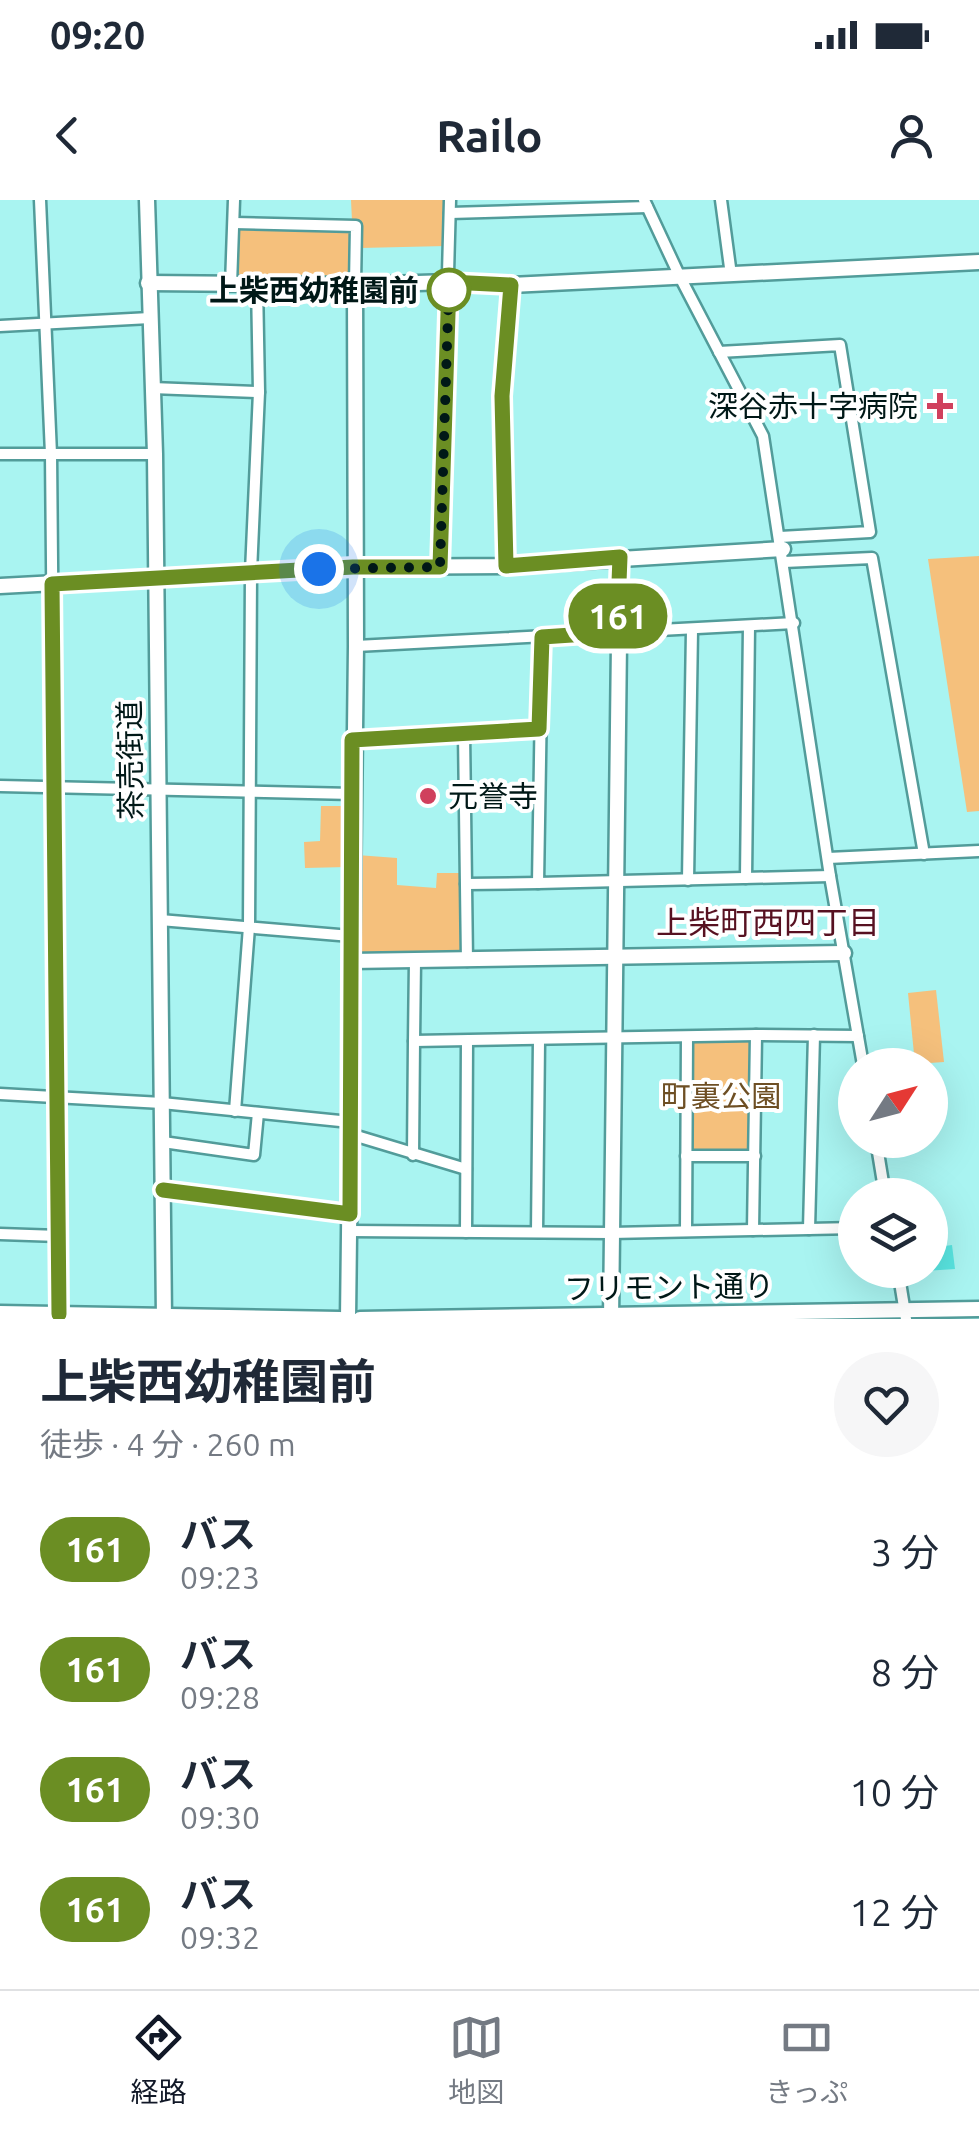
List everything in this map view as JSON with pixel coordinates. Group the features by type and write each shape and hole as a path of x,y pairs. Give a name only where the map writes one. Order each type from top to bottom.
{"street":[{"path":"40,200 52,454 59,1314"},
{"name":"茶売街道","path":"147,200 155,454 164,1317"},
{"path":"231,284 234,200"},
{"path":"720,200 732,275"},
{"path":"440,567 450,206 646,204 763,436 860,1048"},
{"path":"234,223 356,226 356,646 348,1319"},
{"path":"148,283 511,285 979,262"},
{"path":"234,1111 249,927 251,572 259,392 257,284"},
{"path":"506,566 502,396 511,285"},
{"path":"0,326 150,318"},
{"path":"719,352 840,345 870,532 782,550"},
{"path":"152,388 259,392"},
{"path":"0,454 155,454"},
{"path":"0,586 353,567 506,566 782,550 872,558 924,854"},
{"path":"611,1317 620,557"},
{"path":"356,646 794,623"},
{"path":"746,878 749,626"},
{"path":"688,880 692,630"},
{"path":"538,883 542,637"},
{"path":"352,740 539,729"},
{"path":"464,733 467,960"},
{"path":"0,786 353,794"},
{"path":"828,858 979,850"},
{"path":"466,884 830,876"},
{"path":"160,920 352,936"},
{"path":"351,961 844,953"},
{"path":"414,961 414,1155"},
{"path":"414,1041 756,1034 858,1036"},
{"path":"753,1230 756,1034"},
{"path":"809,1229 814,1035"},
{"path":"686,1231 687,1036"},
{"path":"537,1232 540,1040"},
{"path":"466,1042 466,1232"},
{"path":"0,1094 58,1095 258,1113 350,1128 414,1155 466,1169"},
{"path":"162,1142 254,1155 258,1113"},
{"path":"686,1156 755,1156"},
{"path":"163,1190 350,1214"},
{"path":"350,1231 610,1233 838,1228"},
{"path":"0,1234 59,1236"},
{"path":"901,1288 905,1314"},
{"name":"フリモント通り","path":"360,1319 905,1314 979,1309"},
{"path":"0,1313 340,1319"}],"green space":[{"path":"351,200 446,200 446,246 360,248 360,222 352,221"},
{"path":"234,223 356,226 355,285 231,285"},
{"path":"979,556 979,811 967,812 928,559"},
{"path":"321,806 348,806 347,867 305,868 304,842 320,841"},
{"path":"357,855 397,858 397,885 436,888 437,873 461,873 462,956 357,957"},
{"path":"936,990 942,1048 913,1048 908,993"},
{"name":"町裏公園","path":"756,1035 755,1156 686,1156 687,1037"}],"water":[{"path":"952,1245 955,1269 948,1269 948,1246"}],"bus line":[{"name":"161","path":"59,1314 52,584 353,567 440,567 449,282 511,285 502,396 506,566 620,557 617,632 542,637 539,729 352,740 350,1214 163,1190"}],"place":[{"name":"上柴西幼稚園前","path":"449,290"},
{"name":"深谷赤十字病院","path":"940,406"},
{"name":"元誉寺","path":"428,796"}],"district":[{"name":"上柴町西四丁目","path":"768,922"}],"route":[{"path":"319,569 440,567 449,282 449,290"}]}
